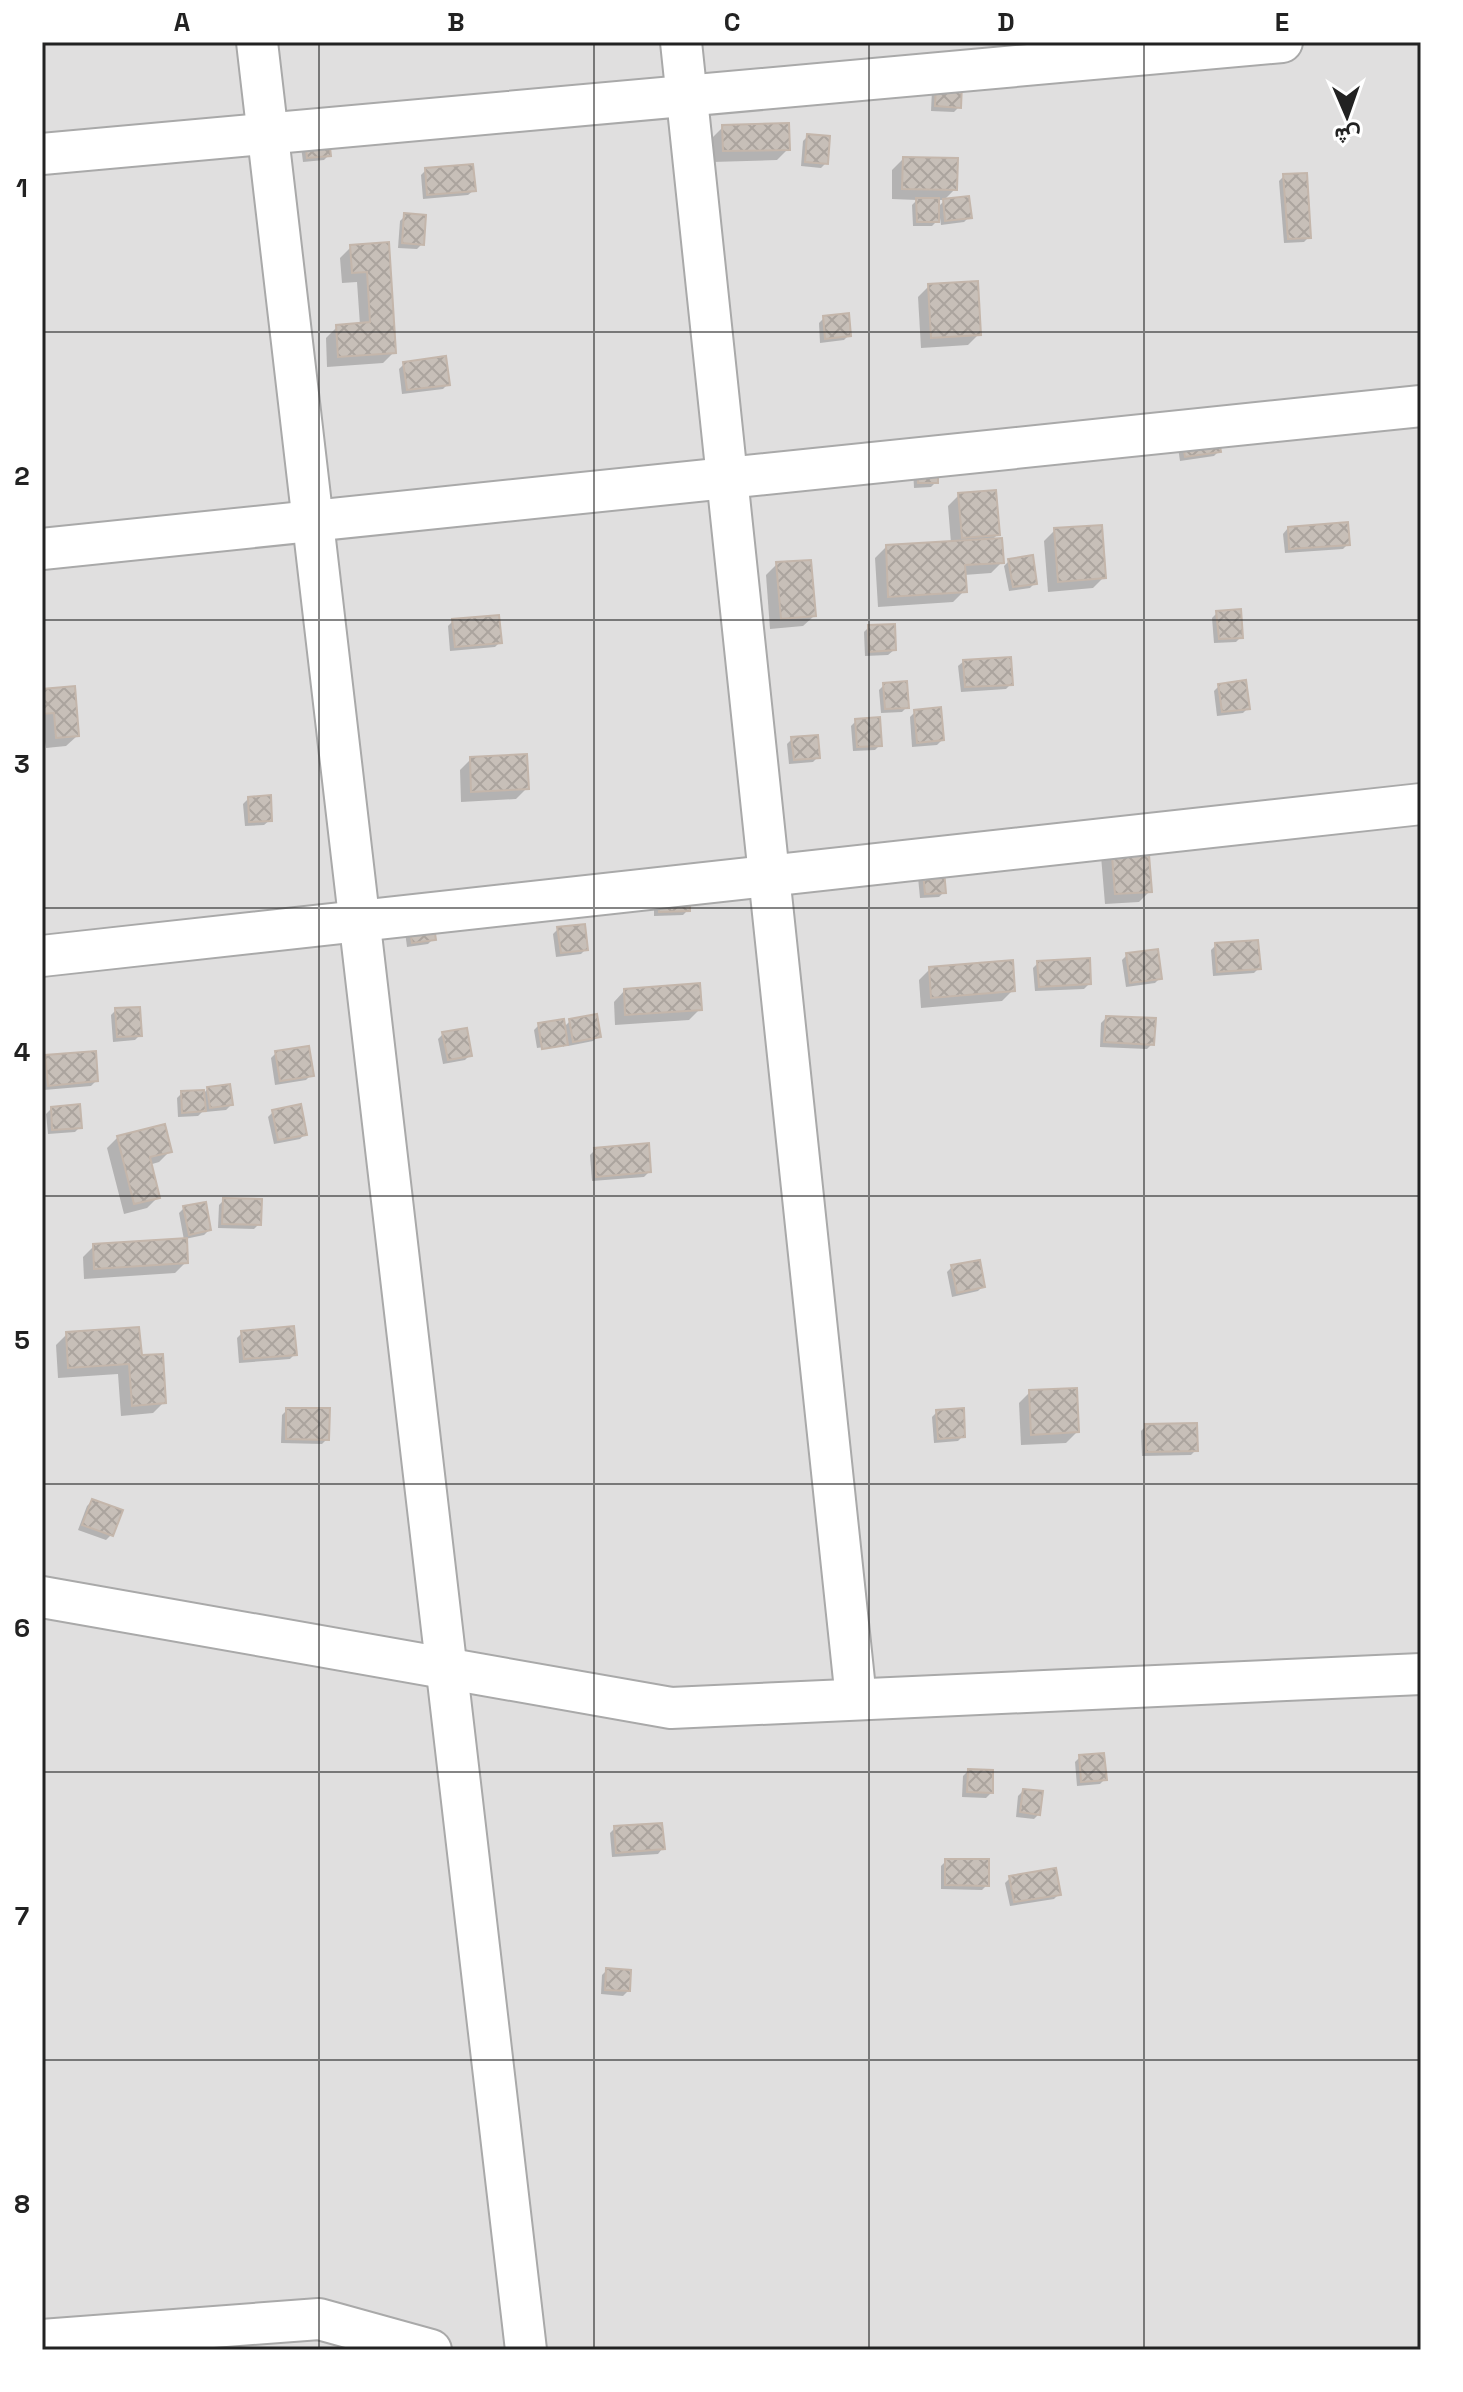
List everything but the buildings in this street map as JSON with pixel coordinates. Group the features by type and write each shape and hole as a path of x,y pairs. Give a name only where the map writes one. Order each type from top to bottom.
{"street":[{"path":"257,42 526,2350"},
{"path":"681,42 856,1699"},
{"path":"42,154 1282,42"},
{"path":"42,549 1421,406"},
{"path":"42,956 1421,804"},
{"path":"42,1597 671,1708 1421,1674"},
{"path":"42,2340 319,2319 431,2350"}],"shaded area":[{"path":"42,42 1421,42 1421,2350 42,2350"}]}
